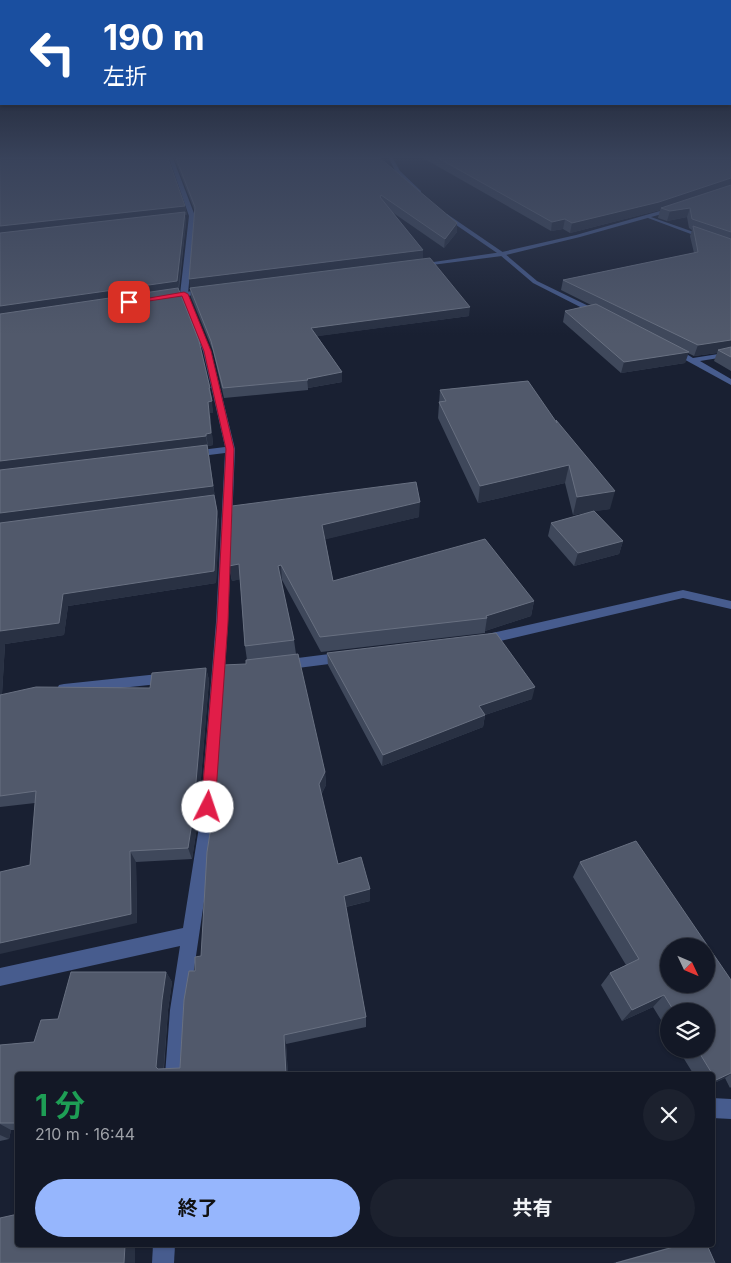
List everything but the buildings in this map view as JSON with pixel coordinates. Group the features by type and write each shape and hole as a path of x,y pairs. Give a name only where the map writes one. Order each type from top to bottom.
{"street":[{"path":"175,1072 179,1010 207,827 222,622 223,502 230,449 207,351 184,294 192,217 184,218"},
{"path":"449,217 479,240 502,254 534,282 607,317"},
{"path":"412,265 502,254 650,217 731,247"},
{"path":"155,298 214,290"},
{"path":"668,347 731,382"},
{"path":"694,360 731,354"},
{"path":"182,455 230,449"},
{"path":"470,642 498,638 683,594 731,605"},
{"path":"267,666 356,656"},
{"path":"47,691 180,676"},
{"path":"0,977 190,935"},
{"path":"715,1108 731,1109"},
{"path":"163,1263 164,1247"}],"route":[{"path":"129,302 184,294 207,351 230,449 222,622 208,807"}]}
